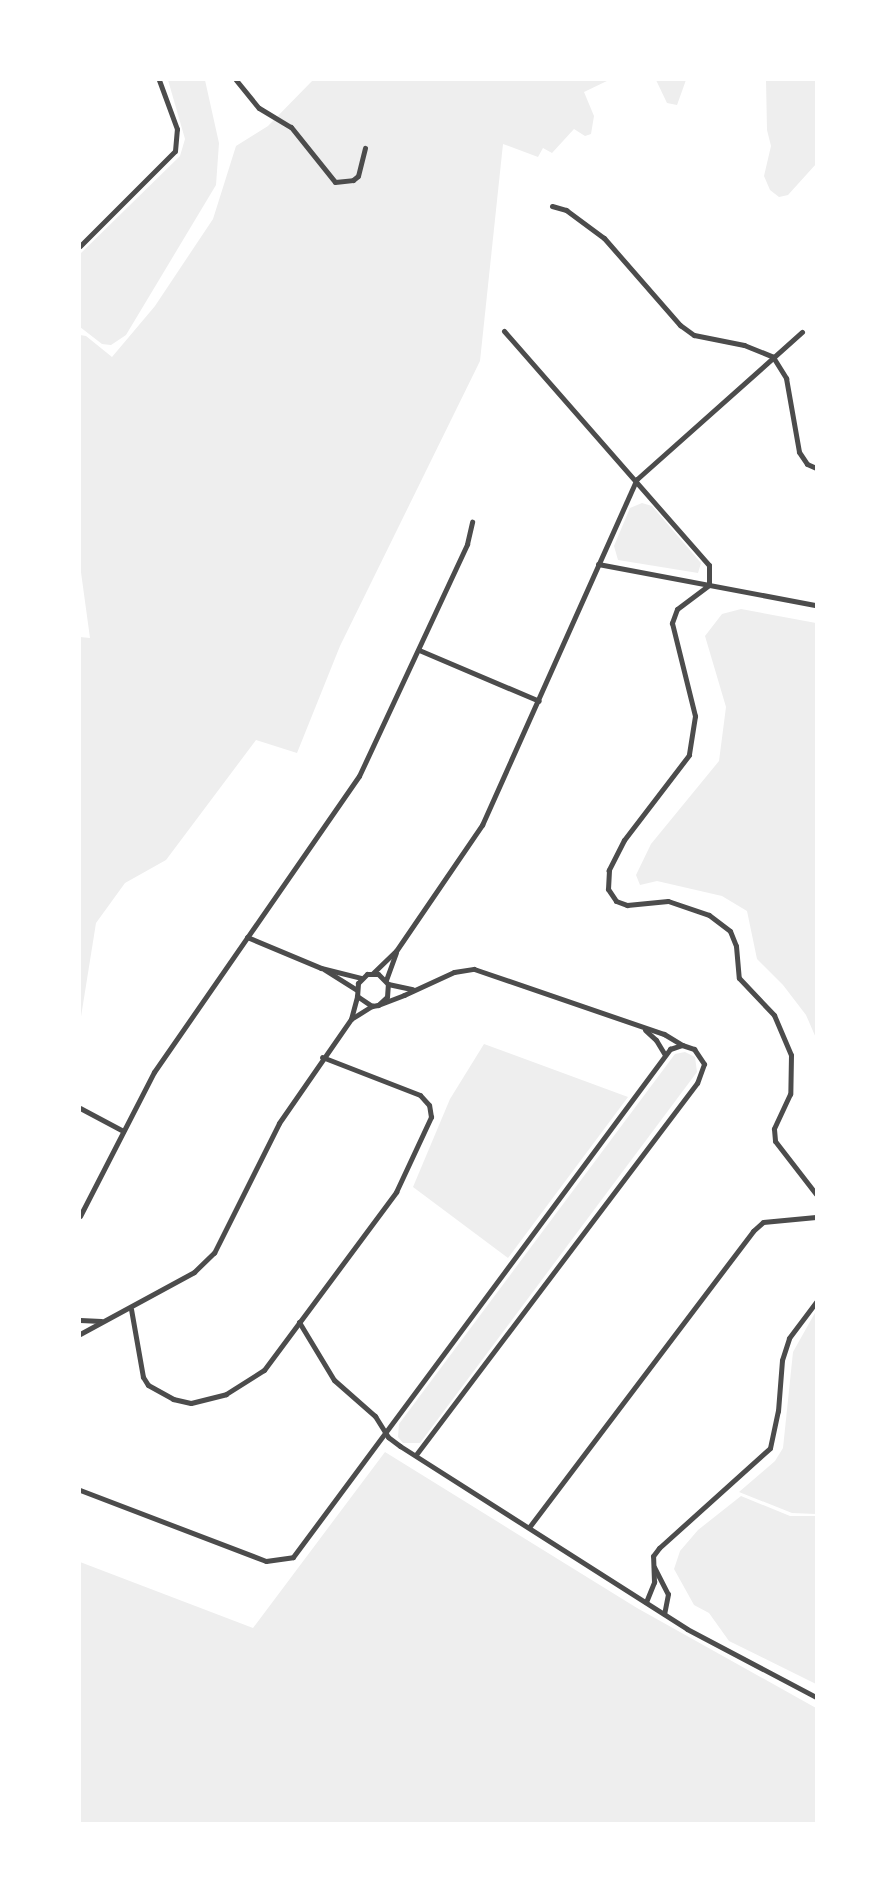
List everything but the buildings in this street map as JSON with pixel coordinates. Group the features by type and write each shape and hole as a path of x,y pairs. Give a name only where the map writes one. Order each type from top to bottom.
{"street":[{"path":"80,246 175,151 177,129 159,80"},
{"path":"236,80 259,108 291,127 335,182 353,180 358,176 365,148"},
{"path":"552,206 566,210 604,238 680,325 694,334 744,345 773,357 786,378 800,452 816,468"},
{"path":"504,332 704,556 711,571 709,585 677,609 672,623 695,716 689,755 624,840 609,870 608,889 616,901 627,905 668,901 709,915 730,931 736,946 739,978 774,1015 791,1055 790,1094 774,1129 776,1141 816,1194"},
{"path":"247,937 321,968 361,978 373,973 396,951 482,825 637,479 802,332"},
{"path":"80,1216 154,1072 359,776 419,650 466,544 472,522"},
{"path":"598,564 816,605"},
{"path":"419,650 539,701"},
{"path":"375,1006 387,997 387,982 396,951"},
{"path":"321,968 375,1006"},
{"path":"351,1018 454,972 474,969 643,1029 664,1034 694,1049 704,1064 697,1083 416,1455"},
{"path":"373,973 399,989 414,989"},
{"path":"80,1334 130,1309 194,1272 214,1253 279,1123 322,1057 351,1018 361,978"},
{"path":"643,1029 656,1040 665,1055"},
{"path":"80,1490 129,1512 275,1562 292,1557 665,1055 682,1045"},
{"path":"130,1309 143,1377 148,1385 182,1403 226,1394 246,1385 264,1370 396,1192 431,1118 429,1105 420,1095 322,1057"},
{"path":"80,1108 123,1131"},
{"path":"530,1526 753,1231 763,1222 816,1217"},
{"path":"646,1602 654,1582 653,1556 662,1544 770,1448 778,1411 782,1360 789,1338 816,1302"},
{"path":"80,1320 103,1321"},
{"path":"299,1322 334,1380 375,1416 384,1431 416,1455 664,1614 816,1697"},
{"path":"653,1566 665,1583 664,1614"}],"shaded area":[{"path":"168,80 205,80 219,143 216,185 126,335 111,345 102,344 80,327 80,254 180,156 185,139"},
{"path":"313,80 609,80 584,92 594,116 591,134 585,136 574,129 552,153 543,148 538,157 503,144 480,361 340,646 297,753 256,740 166,860 125,883 96,923 80,1023 80,637 90,638 80,565 80,335 86,336 112,357 155,306 213,219 236,146 268,126"},
{"path":"656,80 686,80 677,105 667,103"},
{"path":"766,80 816,80 816,164 788,195 779,197 770,190 764,176 771,146 767,130"},
{"path":"642,503 652,506 701,563 698,573 618,560 614,546 630,508"},
{"path":"741,609 816,623 816,1038 806,1015 783,985 757,959 747,911 722,896 657,881 640,885 636,875 651,844 719,761 726,707 705,636 722,614"},
{"path":"484,1044 628,1097 508,1258 413,1187 450,1099"},
{"path":"685,1052 695,1057 697,1072 420,1443 403,1443 398,1437 399,1424 675,1054"},
{"path":"816,1311 816,1514 792,1513 739,1492 775,1461 783,1448 793,1352"},
{"path":"385,1452 637,1608 816,1708 816,1823 80,1823 80,1562 253,1628"},
{"path":"741,1496 790,1516 816,1516 816,1684 729,1641 709,1613 694,1605 674,1569 680,1551 698,1530"}]}
